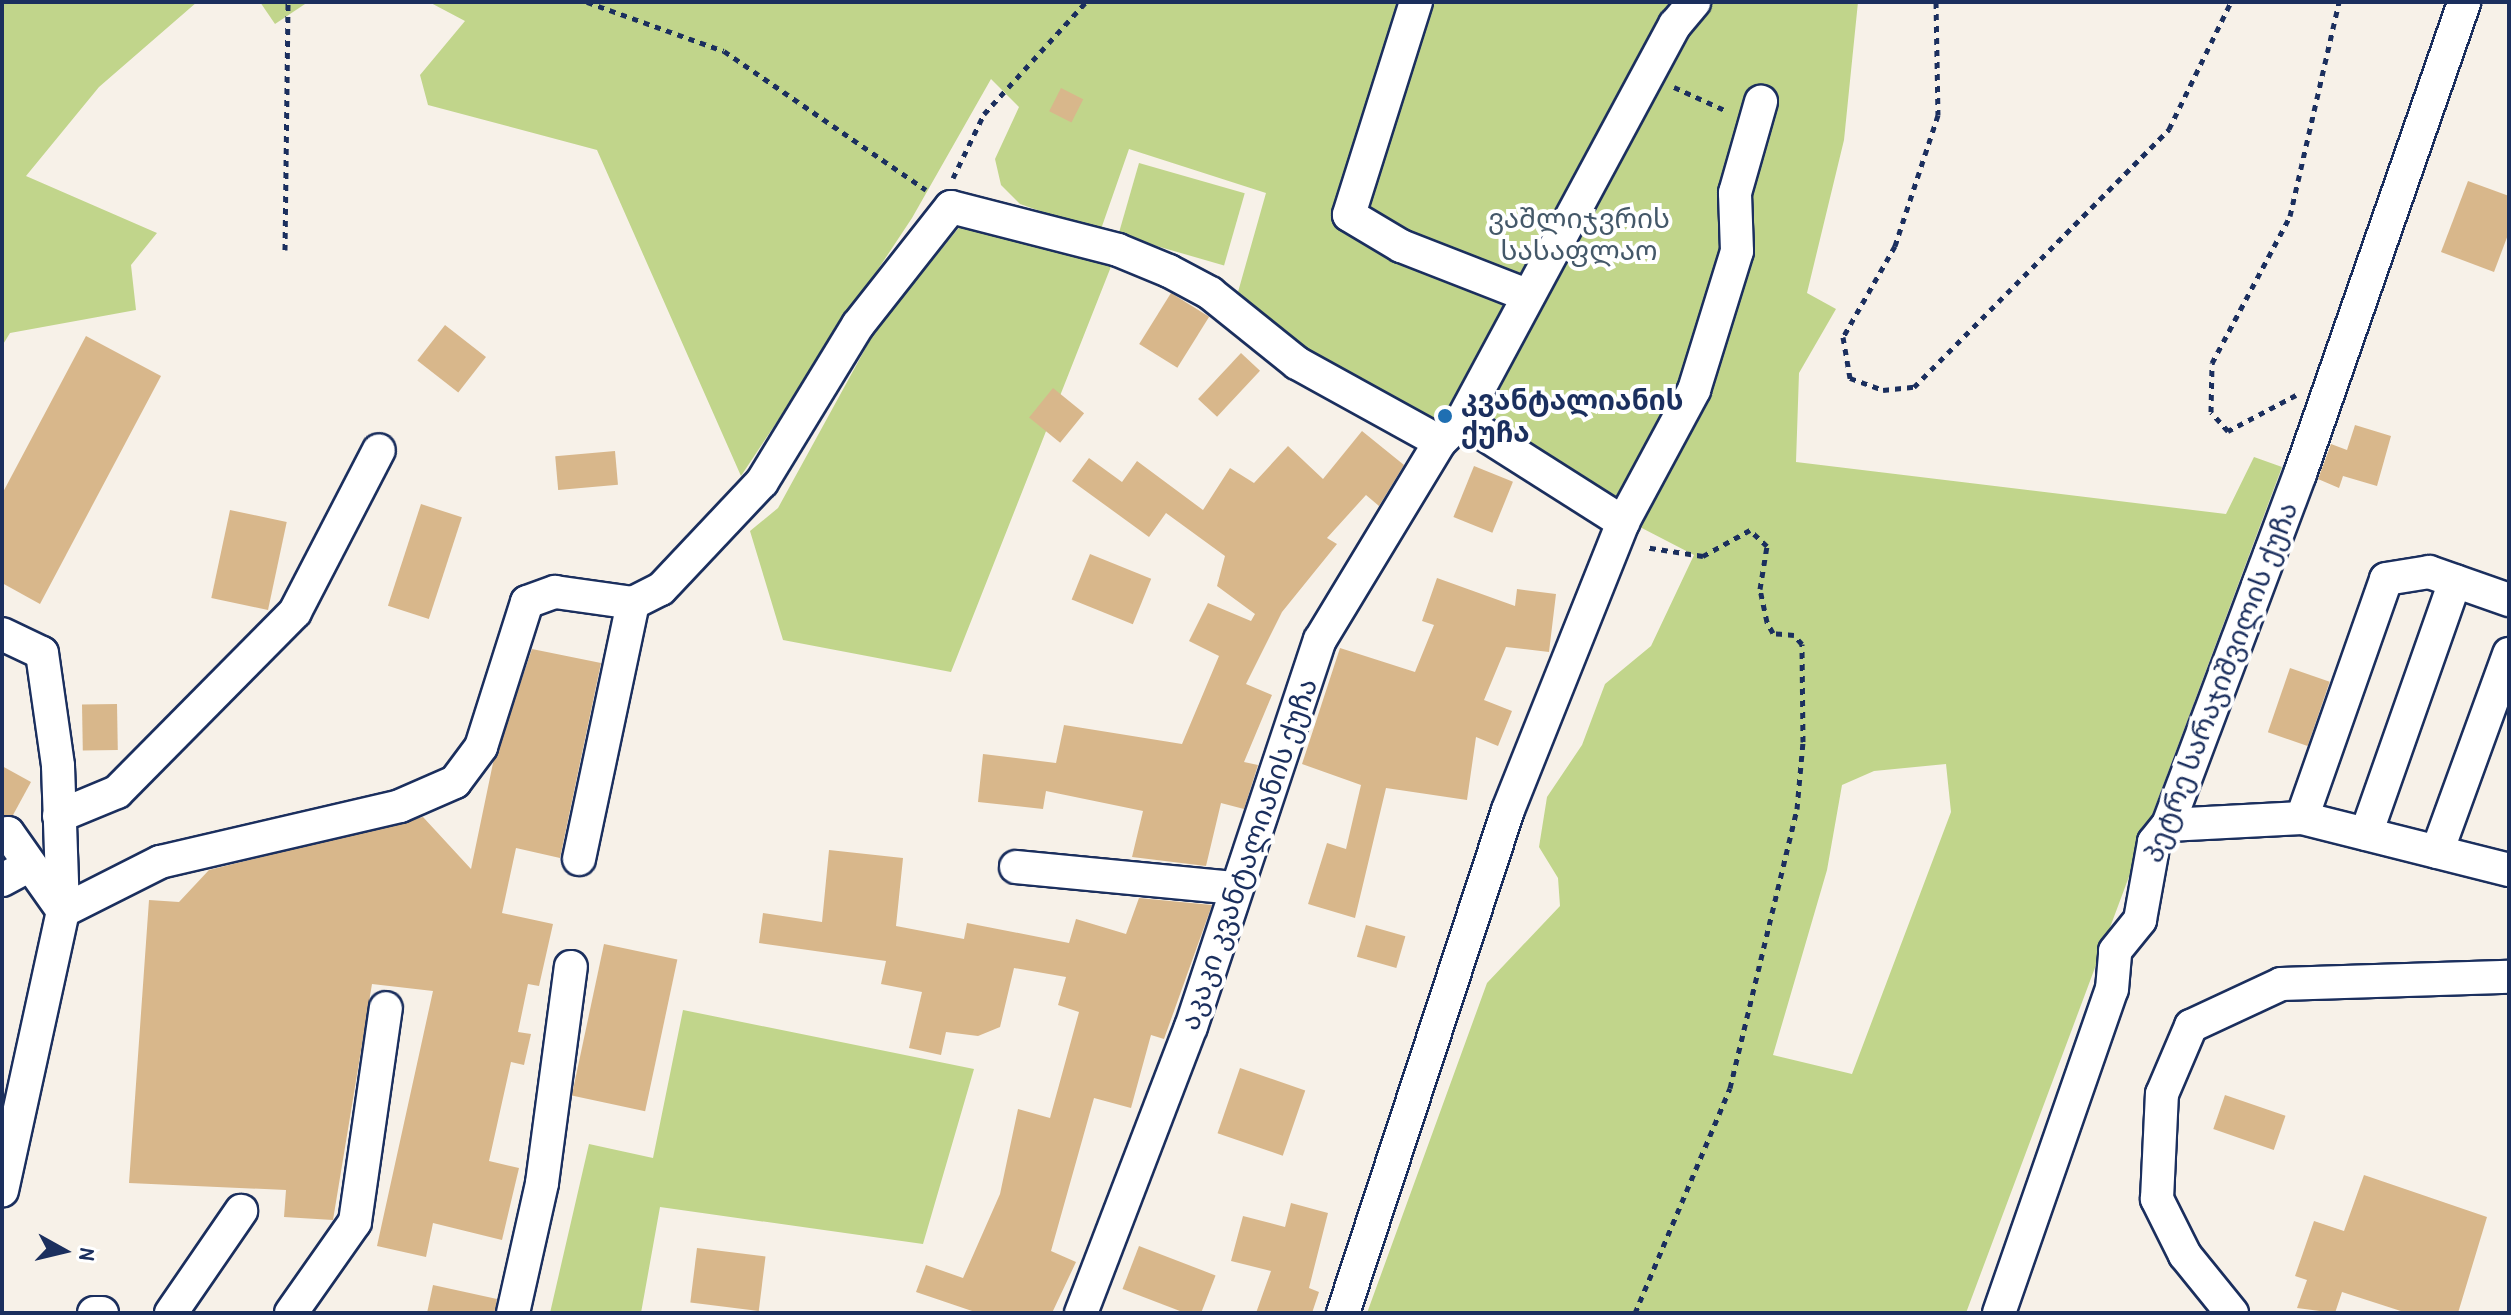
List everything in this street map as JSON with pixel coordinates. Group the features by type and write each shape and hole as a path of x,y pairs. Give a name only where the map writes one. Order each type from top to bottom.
{"street":[{"path":"1416,2 1349,215 1401,246 1527,295"},
{"name":"აკაკი კვანტალიანის ქუჩა","path":"1081,1313 1191,1027 1233,888 1320,640 1451,431 1694,2"},
{"name":"პეტრე სარაჯიშვილის ქუჩა","path":"1999,1313 2112,989 2115,951 2140,920 2149,857 2168,825 2464,2"},
{"path":"1343,1313 1468,917 1620,530 1694,390 1737,251 1735,193 1761,102"},
{"path":"63,911 160,862 400,806 455,782 481,747 527,602 555,592 633,603 661,589 762,482 858,325 951,207 1118,250 1169,271 1210,293 1297,363 1451,431 1620,530"},
{"path":"59,816 117,792 295,612 379,450"},
{"path":"2302,818 2386,579 2408,569 2509,600"},
{"path":"2366,834 2455,581"},
{"path":"579,859 633,603"},
{"path":"2,634 42,653 59,816 63,911 2,1190"},
{"path":"2437,852 2509,654"},
{"path":"2168,825 2302,818 2437,852 2506,860"},
{"path":"2,837 8,833 15,873 63,911"},
{"path":"1016,867 1233,888"},
{"path":"513,1313 542,1183 571,967"},
{"path":"2232,1313 2185,1255 2157,1199 2162,1094 2191,1026 2281,984 2509,977"},
{"path":"291,1313 355,1222 386,1008"},
{"path":"171,1313 241,1211"},
{"path":"94,1313 102,1313"}],"path":[{"path":"285,250 288,2"},
{"path":"587,2 724,51 951,207"},
{"path":"951,207 953,167 984,114 1086,2"},
{"path":"1936,2 1938,115 1895,246 1843,337 1850,378 1883,390 1914,387 2169,129 2231,2"},
{"path":"2332,376 2228,431 2211,412 2212,363 2290,216 2339,2"},
{"path":"1620,530 1703,556 1750,530 1767,546 1760,589 1767,622 1773,633 1794,635 1802,644 1797,809 1763,968 1730,1088 1635,1313"}],"green space":[{"path":"2,2 197,2 99,87 26,176 157,233 131,265 136,310 10,333 2,346"},
{"path":"260,2 308,2 275,24"},
{"name":"ვაშლიჯვრის სასაფლაო","path":"429,2 1858,2 1844,140 1807,293 1836,309 1799,373 1796,462 2226,514 2254,457 2282,467 1966,1313 1367,1313 1487,983 1560,906 1558,878 1539,847 1547,797 1582,745 1605,684 1651,646 1694,555 1319,361 1238,292 1266,193 1129,149 1100,232 1020,204 1001,185 995,159 1019,107 991,79 912,218 741,476 597,150 428,105 420,75 465,21","holes":["1946,764 1951,812 1852,1074 1773,1055 1827,870 1842,785 1874,771"]},
{"path":"1139,163 1245,193 1224,265 1118,235"},
{"path":"961,225 1114,259 951,672 783,640 750,531 778,508 875,331"},
{"path":"683,1010 974,1069 923,1244 660,1207 641,1313 550,1313 589,1144 653,1158"}],"building":[{"path":"1061,88 1083,99 1071,123 1049,111"},
{"path":"2468,181 2509,196 2509,232 2494,272 2441,252"},
{"path":"1171,293 1209,317 1177,368 1139,344"},
{"path":"445,325 486,357 458,392 417,360"},
{"path":"86,336 161,376 40,604 2,583 2,494"},
{"path":"1241,353 1260,371 1217,417 1198,399"},
{"path":"1053,388 1084,413 1060,443 1029,418"},
{"path":"2355,425 2391,436 2377,486 2343,476 2339,488 2318,479 2331,444 2347,450"},
{"path":"1362,431 1404,465 1379,506 1366,495 1327,538 1337,544 1282,612 1246,684 1272,695 1244,762 1258,765 1244,809 1221,803 1206,866 1132,857 1143,811 1046,791 1043,809 978,802 983,754 1056,763 1064,725 1182,744 1219,656 1189,641 1208,603 1251,621 1255,614 1217,586 1225,556 1166,513 1149,537 1072,481 1089,458 1122,482 1137,461 1203,510 1230,468 1254,483 1288,446 1323,479"},
{"path":"615,451 618,485 558,490 555,456"},
{"path":"1474,466 1513,482 1492,533 1453,517"},
{"path":"421,504 462,517 429,619 388,606"},
{"path":"230,510 287,522 268,610 211,598"},
{"path":"1090,554 1151,579 1133,624 1072,599"},
{"path":"1437,578 1515,606 1517,589 1556,594 1549,652 1506,647 1484,700 1512,711 1498,746 1476,737 1467,800 1386,788 1355,918 1308,904 1327,843 1346,849 1361,785 1302,764 1340,648 1415,672 1434,625 1422,621"},
{"path":"532,649 601,663 560,858 516,848 502,913 553,924 539,986 528,984 518,1032 531,1034 524,1065 511,1062 489,1161 519,1168 502,1240 433,1223 426,1257 377,1246 433,991 372,984 333,1220 284,1217 286,1190 129,1183 149,900 179,902 209,870 423,817 471,869 493,763"},
{"path":"2290,668 2330,682 2308,746 2268,732"},
{"path":"117,704 118,750 83,751 82,705"},
{"path":"2,766 31,782 13,815 2,816"},
{"path":"829,850 903,858 896,926 964,939 967,923 1069,943 1076,919 1126,934 1139,898 1212,905 1164,1039 1151,1035 1131,1108 1094,1098 1051,1251 1076,1262 1052,1313 978,1313 916,1292 926,1265 963,1278 1000,1194 1018,1109 1050,1118 1079,1012 1058,1005 1066,977 1014,968 1000,1027 978,1036 946,1032 941,1055 909,1048 922,992 881,984 886,961 759,943 763,913 822,922"},
{"path":"1366,925 1405,936 1396,968 1357,957"},
{"path":"604,944 677,960 645,1111 572,1096"},
{"path":"1240,1068 1305,1090 1283,1156 1218,1133"},
{"path":"2225,1095 2286,1116 2274,1150 2213,1129"},
{"path":"2364,1175 2487,1217 2458,1313 2407,1313 2342,1292 2335,1313 2297,1308 2307,1280 2295,1276 2314,1221 2344,1231"},
{"path":"1291,1203 1328,1213 1309,1288 1319,1292 1312,1313 1256,1313 1271,1271 1231,1261 1243,1216 1285,1227"},
{"path":"1139,1246 1216,1275 1201,1313 1185,1313 1123,1289"},
{"path":"697,1248 765,1256 759,1311 690,1303"},
{"path":"433,1285 497,1299 495,1313 427,1313"}],"place":[{"name":"კვანტალიანის ქუჩა","path":"1445,416"}]}
